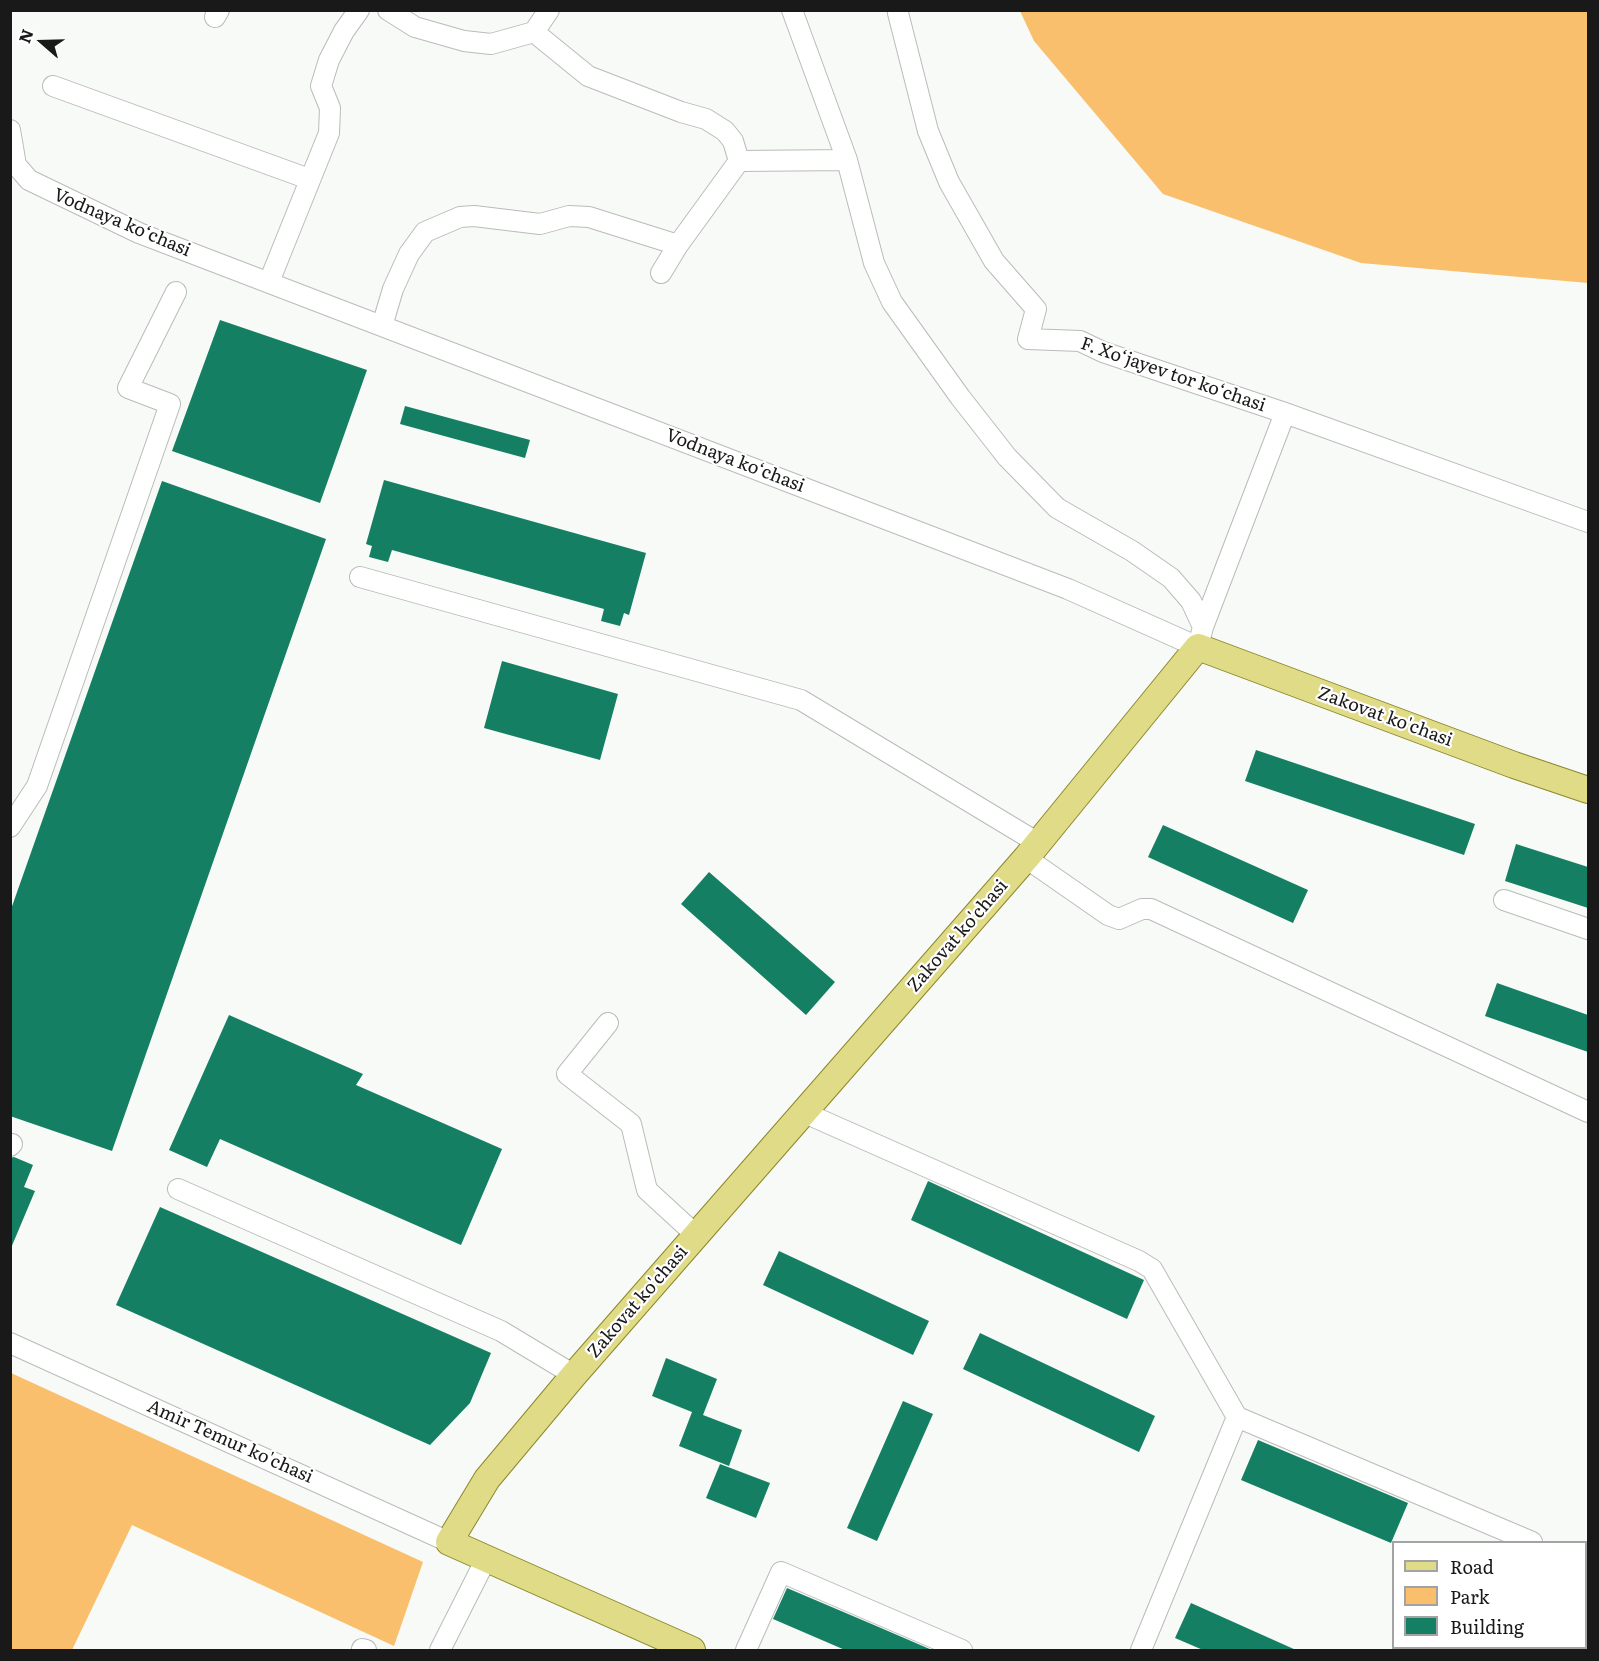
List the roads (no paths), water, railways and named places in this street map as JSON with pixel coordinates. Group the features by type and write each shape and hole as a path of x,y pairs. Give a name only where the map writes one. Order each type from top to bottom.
{"main road":[{"name":"Zakovat ko'chasi","path":"449,1542 487,1479 574,1375 805,1113 1032,850 1201,637 1514,765 1588,790"},
{"path":"449,1542 692,1650"}],"street":[{"path":"269,282 329,133 330,108 321,86 329,60 344,31 359,10"},
{"path":"388,10 416,27 464,41 491,44 534,32 549,10"},
{"path":"792,10 847,160 874,263 892,302 960,397 1008,457 1057,508 1132,551 1171,578 1191,601 1201,637"},
{"name":"F. Xo‘jayev tor ko‘chasi","path":"898,13 928,131 949,182 994,261 1036,309 1028,339 1080,341 1103,352 1285,413 1588,522"},
{"path":"534,32 588,76 681,112 706,119 725,131 733,141 739,162"},
{"path":"53,86 309,180"},
{"name":"Vodnaya ko‘chasi","path":"10,130 16,165 29,180 139,233 1068,589 1201,637"},
{"path":"739,162 847,160"},
{"path":"661,273 678,245 739,162"},
{"path":"382,326 393,288 409,254 425,232 460,218 474,216 540,224 569,216 589,217 678,245"},
{"path":"10,826 37,786 170,404 128,388 176,292"},
{"name":"F. Xo‘jayev tor ko‘chasi","path":"1201,637 1285,413"},
{"path":"360,577 801,700 1032,850 1108,915 1119,919 1142,909 1151,909 1588,1112"},
{"path":"1504,900 1588,929"},
{"path":"608,1023 567,1074 631,1124 647,1190 696,1235"},
{"path":"805,1113 1139,1261 1152,1269 1237,1417 1530,1541"},
{"path":"178,1189 501,1331 574,1375"},
{"name":"Amir Temur ko'chasi","path":"10,1343 449,1542"},
{"path":"1141,1650 1237,1417"},
{"path":"440,1650 486,1559"},
{"path":"746,1650 781,1572 963,1650"}]}
